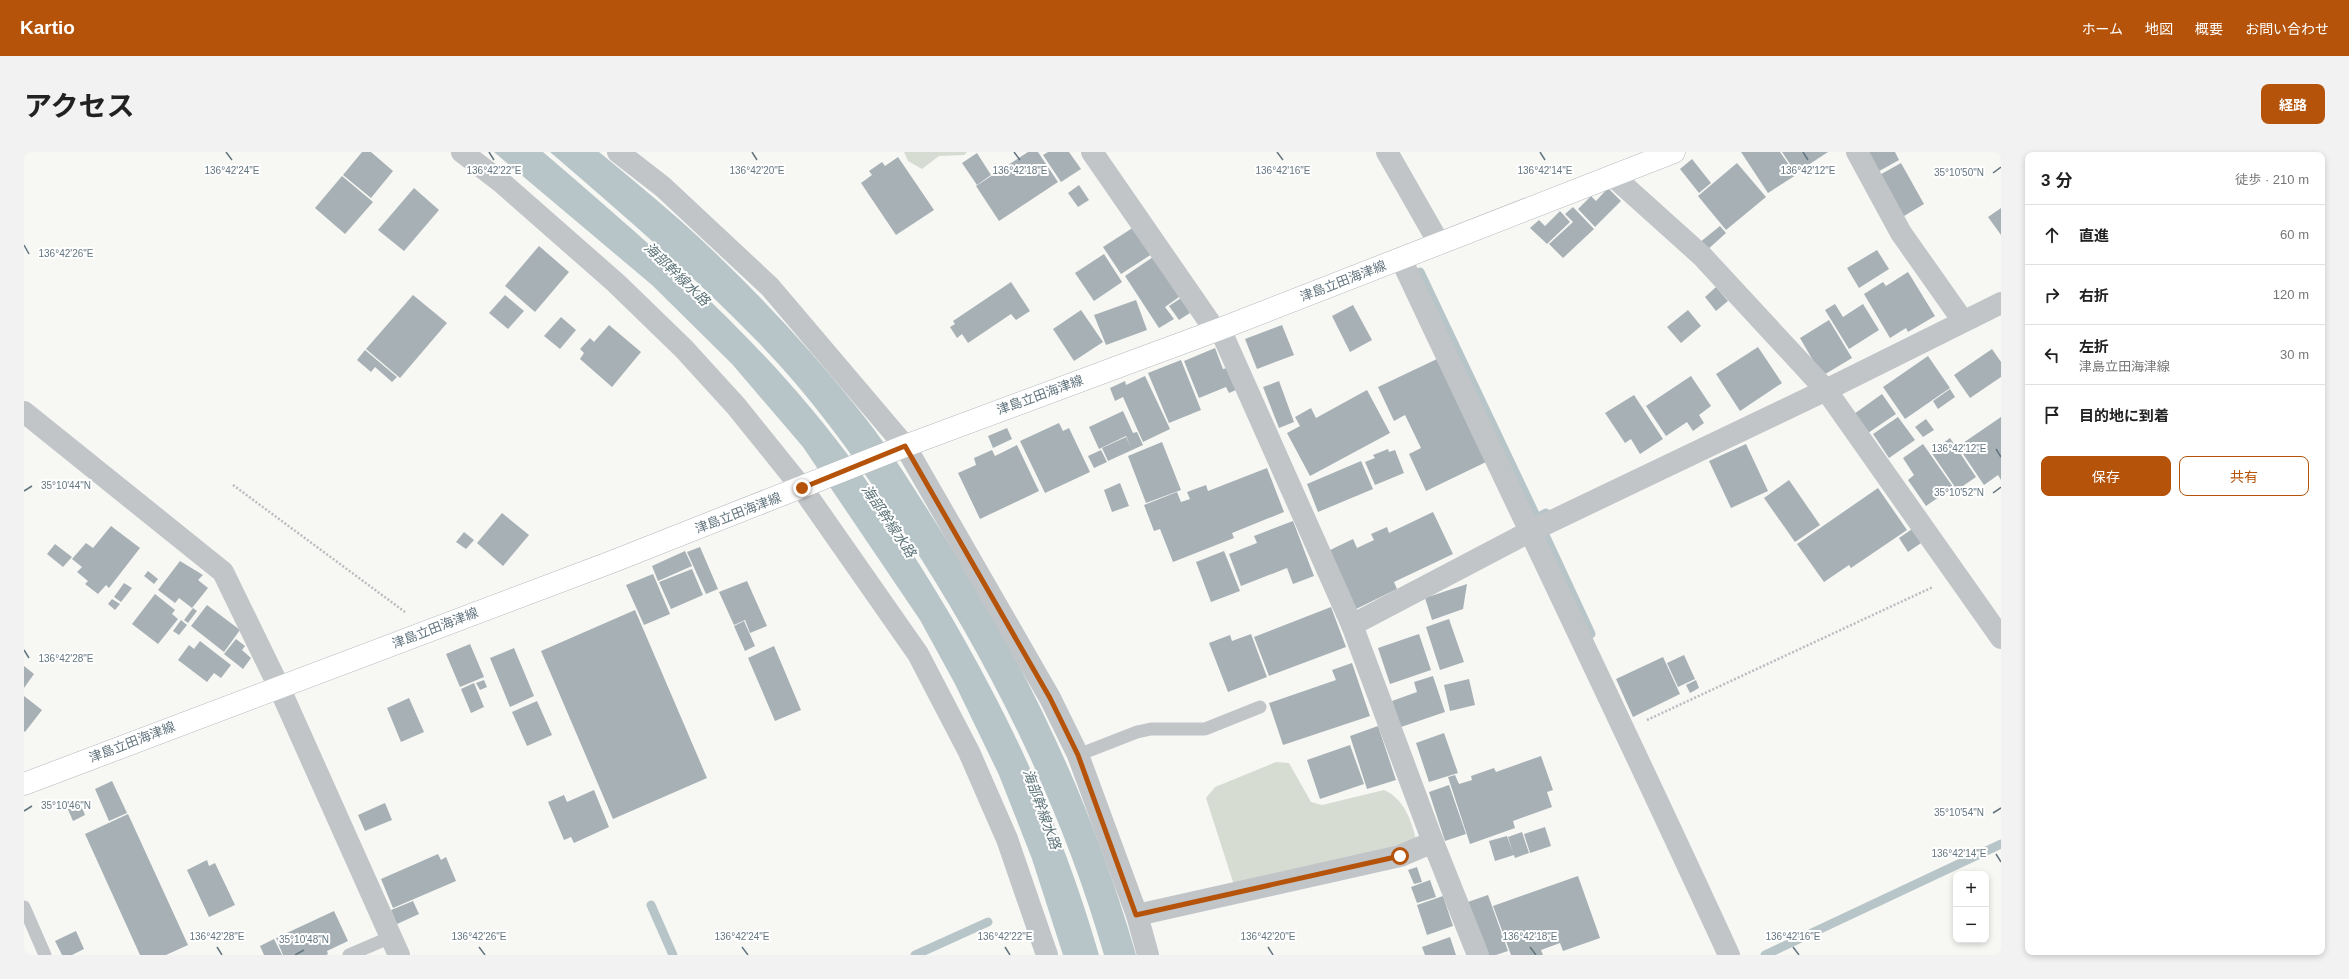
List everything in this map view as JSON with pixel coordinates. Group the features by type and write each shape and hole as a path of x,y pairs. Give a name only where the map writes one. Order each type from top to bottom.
{"main road":[{"name":"津島立田海津線","path":"24,784 811,484 905,446 1217,330 1674,152"}],"street":[{"path":"462,152 501,182 616,283 684,349 811,484 918,654 966,745 1007,839 1047,955"},
{"path":"618,152 663,187 770,287 905,446 1050,698 1078,755 1136,915 1148,955"},
{"path":"1092,152 1217,330 1352,625 1432,842 1478,955"},
{"path":"1387,152 1439,243"},
{"path":"1857,152 1901,233 1963,321"},
{"path":"1613,176 1702,256 1826,390 1959,575 2001,638"},
{"path":"1401,259 1529,532 1626,730 1729,955"},
{"path":"1352,625 1529,532 1826,390 2001,303"},
{"path":"24,412 224,572 278,687 395,946"},
{"path":"1136,915 1400,856 1432,842"}],"lane":[{"path":"1078,755 1137,732 1151,729 1205,729 1260,707"},
{"path":"24,907 45,955"},
{"path":"349,955 395,946"}],"path":[{"path":"233,485 429,630"},
{"path":"1626,730 1959,575"}],"shaded area":[{"path":"904,152 967,152 964,155 939,156 922,169 908,161"},
{"path":"1276,762 1289,763 1311,802 1322,805 1384,790 1397,799 1406,810 1416,839 1402,850 1234,885 1206,798 1215,787"}],"water":[{"name":"海部幹線水路","path":"494,152 543,152 597,198 728,318 795,389 847,454 871,488 937,593 993,692 1042,795 1063,847 1099,955 1063,955 1032,859 999,775 955,684 920,620 803,447 732,364 652,285"},
{"path":"550,152 599,152 662,204 728,265 794,333 878,435 972,581 1028,683 1078,789 1119,899 1136,955 1104,955 1086,898 1044,788 993,682 934,579 902,529 834,431 777,362 731,315 655,244"}],"building":[{"path":"362,152 371,152 393,171 371,198 343,175"},
{"path":"1028,152 1038,152 1058,182 999,221 976,186"},
{"path":"1048,152 1069,152 1081,169 1061,182 1043,155"},
{"path":"1741,152 1780,152 1796,175 1768,193"},
{"path":"1782,152 1828,152 1796,173"},
{"path":"1862,152 1895,152 1899,160 1874,174"},
{"path":"977,153 991,175 977,185 962,163"},
{"path":"898,157 934,210 896,235 861,183 872,175 869,171 882,162 885,166"},
{"path":"1692,159 1711,183 1699,193 1680,169"},
{"path":"1737,163 1766,197 1726,230 1698,196"},
{"path":"1901,163 1924,204 1899,219 1876,177"},
{"path":"342,176 373,202 345,234 315,208"},
{"path":"1079,185 1089,200 1078,207 1068,193"},
{"path":"414,188 439,210 404,251 378,230"},
{"path":"1608,188 1621,201 1595,227 1578,209 1591,196 1596,201"},
{"path":"1573,207 1594,229 1563,258 1549,244 1573,222 1565,214"},
{"path":"2001,208 2001,235 1988,217"},
{"path":"1560,211 1570,222 1547,244 1530,228 1539,220 1545,226"},
{"path":"1720,226 1726,233 1706,251 1699,243"},
{"path":"1134,227 1152,254 1121,274 1103,247"},
{"path":"539,246 569,272 535,312 505,286"},
{"path":"1877,250 1889,269 1859,288 1847,268"},
{"path":"1104,254 1122,282 1094,301 1075,273"},
{"path":"1153,257 1179,297 1165,307 1174,319 1159,328 1125,276"},
{"path":"1908,272 1935,316 1908,332 1906,328 1890,338 1864,294 1883,282 1886,286"},
{"path":"1011,282 1030,311 1016,320 1011,314 968,343 962,334 957,338 950,327 955,324 953,321"},
{"path":"1716,287 1728,301 1716,311 1705,297"},
{"path":"413,295 447,323 400,378 366,349"},
{"path":"505,295 524,311 508,329 489,313"},
{"path":"1181,298 1190,313 1179,320 1169,306"},
{"path":"1136,300 1147,330 1106,345 1094,315"},
{"path":"1835,304 1843,317 1863,304 1879,330 1849,349 1825,310"},
{"path":"1353,305 1372,340 1350,352 1332,316"},
{"path":"1081,310 1103,342 1074,361 1053,329"},
{"path":"1688,310 1701,326 1681,343 1667,327"},
{"path":"561,317 576,330 560,349 544,336"},
{"path":"1829,320 1852,358 1822,376 1800,338"},
{"path":"609,325 641,352 612,387 580,359 584,353 580,349 590,338 594,342"},
{"path":"1282,325 1294,355 1257,369 1245,339"},
{"path":"1758,347 1782,383 1740,411 1716,374"},
{"path":"1215,348 1223,369 1227,368 1236,390 1229,393 1226,387 1199,398 1184,361"},
{"path":"1992,349 2001,362 2001,377 1970,398 1954,375"},
{"path":"365,350 397,377 392,382 375,367 371,372 357,360"},
{"path":"1928,356 1950,388 1905,419 1883,387"},
{"path":"1437,359 1486,462 1426,491 1409,454 1421,448 1405,415 1394,421 1378,387"},
{"path":"1181,360 1201,410 1169,423 1148,373"},
{"path":"1145,376 1170,429 1143,442 1123,397 1115,401 1110,388 1125,381 1126,385"},
{"path":"1691,376 1711,406 1699,415 1704,423 1693,431 1687,422 1666,436 1646,406"},
{"path":"1279,381 1294,422 1279,428 1263,387"},
{"path":"1950,389 1955,397 1938,409 1933,401"},
{"path":"1367,390 1390,433 1310,476 1287,433 1300,426 1295,417 1311,408 1316,418"},
{"path":"1882,394 1896,414 1868,433 1854,414"},
{"path":"1634,395 1663,439 1640,454 1631,439 1625,443 1605,413"},
{"path":"1123,411 1133,433 1137,432 1143,445 1108,461 1102,448 1126,437 1131,447 1126,436 1099,449 1089,427"},
{"path":"1898,417 1915,440 1889,458 1873,434"},
{"path":"2001,417 2001,480 1998,475 1984,485 1961,451 1966,448 1963,443"},
{"path":"1926,419 1934,430 1923,437 1915,427"},
{"path":"1059,423 1063,431 1069,428 1090,472 1045,493 1020,441"},
{"path":"1007,428 1012,439 993,448 988,436"},
{"path":"1950,438 1976,477 1957,490 1931,452"},
{"path":"1162,442 1181,490 1146,503 1128,456"},
{"path":"1746,444 1768,491 1731,508 1709,461"},
{"path":"1923,444 1953,487 1926,506 1908,480 1914,475 1903,458"},
{"path":"1017,445 1039,491 980,519 958,473 976,465 974,458 992,450 995,456"},
{"path":"1388,449 1389,452 1395,450 1404,473 1375,485 1365,462 1375,458 1373,455"},
{"path":"1101,450 1107,462 1094,468 1088,456"},
{"path":"1361,461 1373,489 1318,512 1307,484"},
{"path":"1267,468 1284,512 1232,533 1234,538 1173,562 1160,529 1154,531 1144,505 1177,492 1181,502 1190,499 1187,492 1206,485 1208,491"},
{"path":"1789,480 1820,525 1795,542 1764,498"},
{"path":"1120,483 1129,506 1112,512 1104,490"},
{"path":"1878,488 1907,530 1851,568 1849,565 1824,582 1797,544"},
{"path":"1433,512 1453,554 1394,582 1397,589 1356,609 1328,551 1353,539 1357,548 1374,540 1371,534 1387,527 1389,533"},
{"path":"502,513 529,535 503,566 477,543"},
{"path":"1293,521 1314,576 1293,584 1287,568 1241,586 1229,554 1257,543 1254,536"},
{"path":"111,526 140,548 109,588 106,585 98,594 85,584 88,581 77,572 82,567 72,559 86,543 93,548"},
{"path":"1915,527 1924,541 1908,552 1899,538"},
{"path":"464,532 474,540 466,549 456,542"},
{"path":"55,544 72,557 63,567 47,554"},
{"path":"700,547 718,589 706,594 687,552"},
{"path":"685,551 692,566 658,581 652,566"},
{"path":"1224,551 1240,591 1211,602 1196,562"},
{"path":"180,561 203,575 198,580 208,588 192,608 179,598 175,603 158,590"},
{"path":"692,569 703,595 671,609 659,582"},
{"path":"148,571 158,579 154,584 144,576"},
{"path":"653,574 670,614 644,625 626,585"},
{"path":"747,581 767,626 750,633 745,620 734,625 719,592"},
{"path":"124,583 132,588 121,602 114,597"},
{"path":"1467,584 1463,609 1432,620 1425,598"},
{"path":"155,594 175,610 172,614 178,619 158,644 132,624"},
{"path":"112,599 120,604 115,610 108,604"},
{"path":"207,605 240,630 224,652 191,626"},
{"path":"1331,607 1346,647 1269,676 1254,637"},
{"path":"193,608 197,611 188,623 184,620"},
{"path":"635,610 707,778 613,819 541,651"},
{"path":"1449,619 1464,662 1440,670 1426,627"},
{"path":"181,620 187,625 179,635 173,631"},
{"path":"744,621 755,646 745,651 734,626"},
{"path":"1251,634 1267,677 1228,692 1209,643 1230,635 1232,641"},
{"path":"1419,634 1431,670 1390,684 1378,648"},
{"path":"236,639 245,646 242,650 251,658 243,669 224,654"},
{"path":"200,641 231,665 221,678 214,673 207,682 178,660 189,645 194,649"},
{"path":"470,644 484,677 460,687 446,654"},
{"path":"774,646 801,710 775,721 748,658"},
{"path":"514,648 534,696 510,707 490,658"},
{"path":"1684,655 1695,679 1678,687 1667,663"},
{"path":"1663,657 1680,694 1633,717 1616,679"},
{"path":"1352,663 1370,716 1283,745 1269,703 1336,680 1332,670"},
{"path":"24,666 34,674 24,688"},
{"path":"1433,676 1445,712 1401,727 1392,701 1417,692 1414,682"},
{"path":"1469,679 1475,705 1450,711 1444,685"},
{"path":"484,680 487,687 480,690 476,683"},
{"path":"1696,680 1699,688 1690,693 1686,685"},
{"path":"474,683 484,707 471,713 461,689"},
{"path":"24,696 42,710 25,732 24,731"},
{"path":"409,698 424,732 401,742 387,708"},
{"path":"537,701 552,735 527,746 512,712"},
{"path":"1378,726 1396,780 1367,789 1350,736"},
{"path":"1444,733 1458,773 1429,782 1416,743"},
{"path":"1350,745 1364,784 1320,799 1307,760"},
{"path":"1541,756 1553,790 1547,792 1552,807 1513,821 1515,828 1470,844 1448,777 1455,775 1459,784 1472,780 1471,776 1494,768 1496,772"},
{"path":"112,781 127,813 109,821 95,789"},
{"path":"1449,785 1466,834 1445,841 1429,792"},
{"path":"594,790 609,827 574,843 571,837 564,840 548,802 564,795 567,802"},
{"path":"79,800 85,815 73,821 66,805"},
{"path":"385,803 392,820 365,831 358,815"},
{"path":"128,814 188,945 166,955 140,955 85,834"},
{"path":"1545,827 1551,846 1530,853 1524,834"},
{"path":"1522,832 1529,853 1515,858 1514,855 1495,861 1489,841 1507,836 1513,853 1508,837"},
{"path":"438,854 441,860 446,857 456,881 393,908 381,879"},
{"path":"207,860 209,866 215,863 235,905 209,917 187,870"},
{"path":"1417,867 1422,882 1414,884 1408,870"},
{"path":"1578,876 1600,938 1563,951 1560,943 1541,950 1543,955 1511,955 1493,906"},
{"path":"1430,880 1436,897 1417,903 1411,887"},
{"path":"1488,895 1508,951 1496,955 1484,955 1465,903"},
{"path":"1443,896 1453,926 1427,935 1417,905"},
{"path":"413,901 419,914 397,924 391,910"},
{"path":"334,911 348,941 327,951 328,954 326,955 283,955 276,938"},
{"path":"76,931 84,949 72,955 62,955 55,941"},
{"path":"1450,937 1456,955 1425,955 1422,947"},
{"path":"274,939 282,955 264,955 260,946"}],"waterway":[{"path":"1420,272 1537,518 1546,513"},
{"path":"1545,535 1591,634"},
{"path":"1765,955 2001,844"},
{"path":"651,905 673,955"},
{"path":"915,955 988,922"}],"route":[{"path":"802,488 905,446 1050,698 1078,755 1136,915 1400,856"}]}
